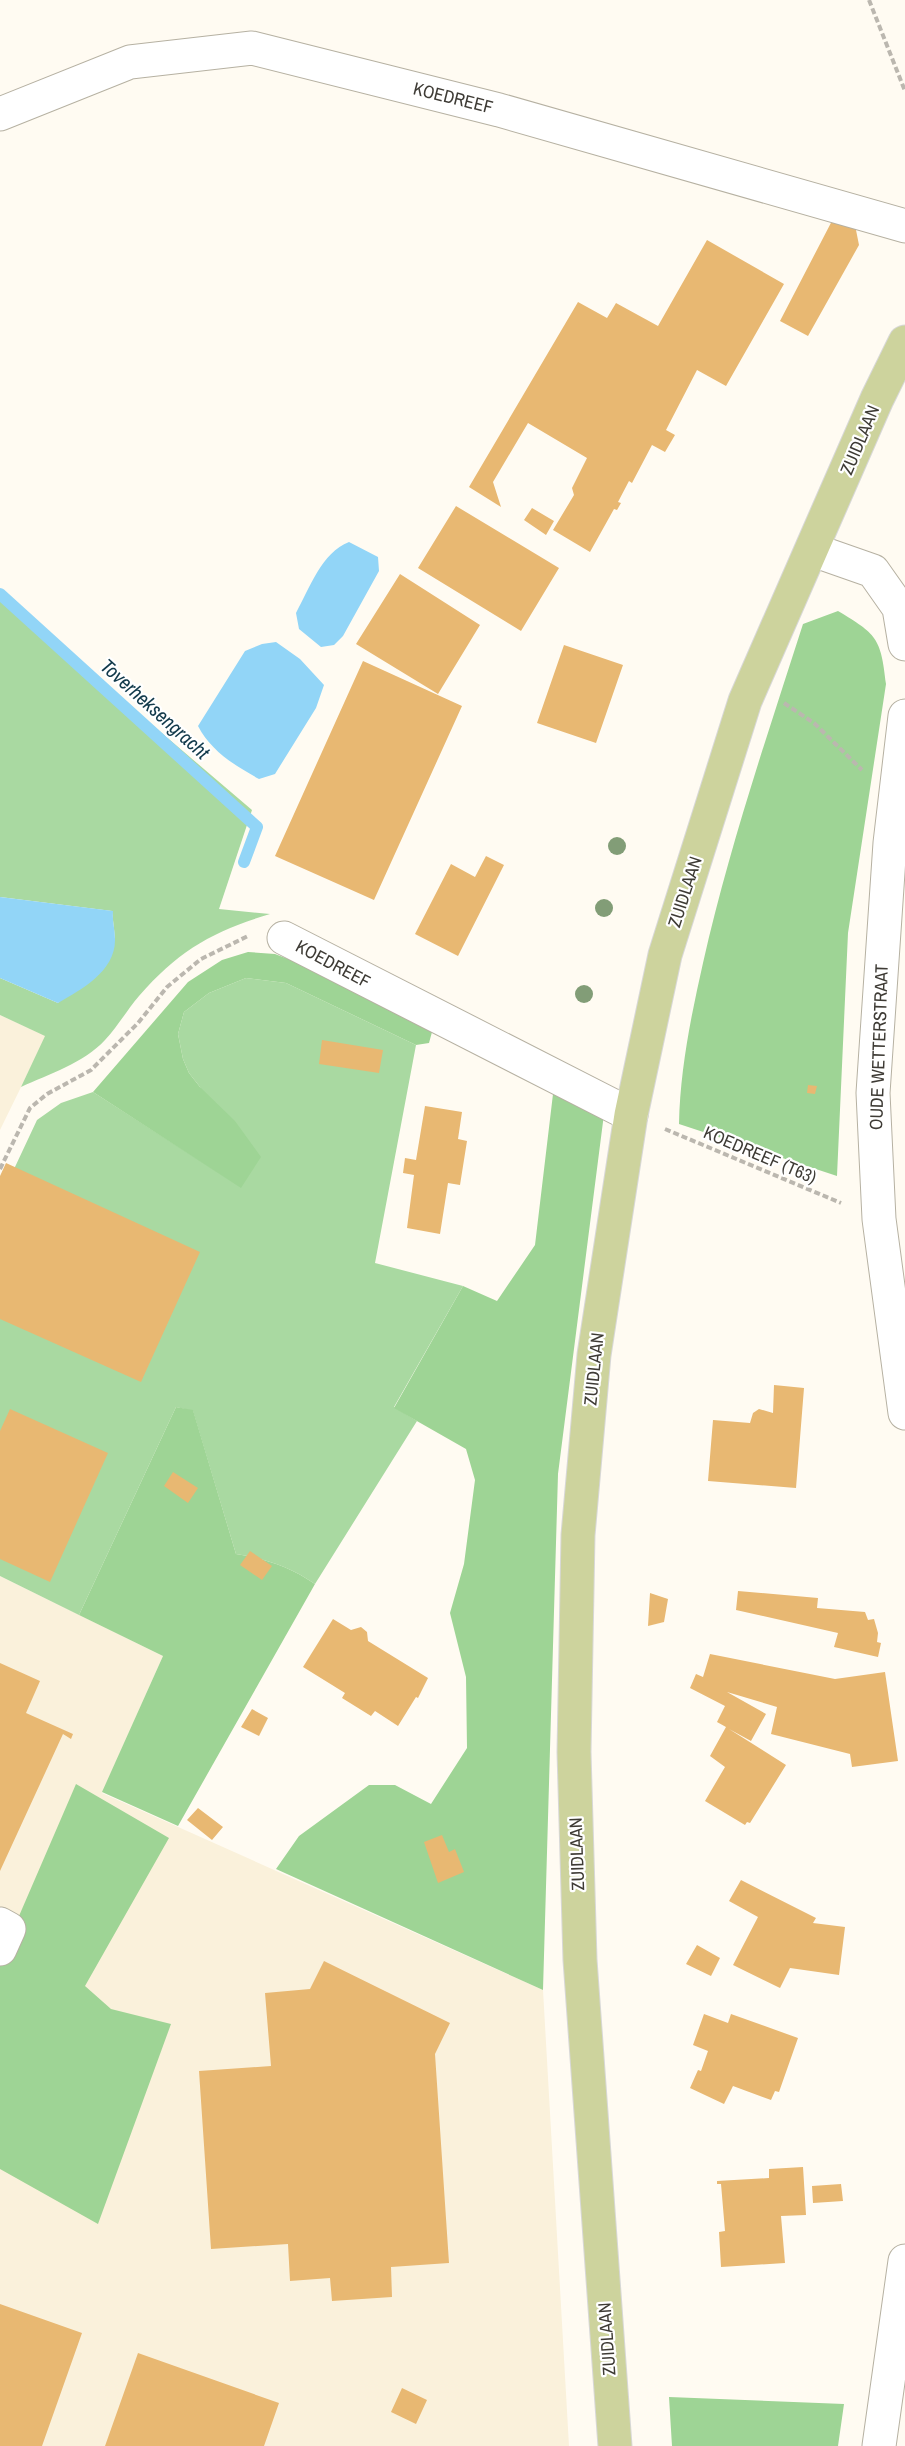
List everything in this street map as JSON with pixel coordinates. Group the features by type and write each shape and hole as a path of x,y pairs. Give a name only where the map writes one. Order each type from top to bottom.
{"main road":[{"name":"ZUIDLAAN","path":"615,2446 580,1960 574,1752 578,1535 593,1366 631,1115 665,955 754,682 877,399 905,342"}],"street":[{"name":"KOEDREEF","path":"0,114 130,62 252,48 499,110 905,226"},
{"path":"813,550 873,572 899,608 905,644"},
{"name":"OUDE WETTERSTRAAT","path":"905,716 897,840 873,1094 879,1219 905,1413"},
{"name":"KOEDREEF","path":"284,938 631,1115"},
{"path":"0,1924 9,1929 0,1949"},
{"path":"879,2446 905,2261"}],"path":[{"path":"869,0 905,91"},
{"path":"754,682 814,723 865,775"},
{"name":"KOEDREEF","path":"0,1169 30,1108 47,1094 91,1070 138,1023 166,987 201,959 244,936 284,938"},
{"name":"KOEDREEF (T63)","path":"631,1115 879,1219"}],"shaded area":[{"path":"0,1015 46,1036 0,1130"},
{"path":"0,1576 163,1656 102,1793 543,1990 569,2446 0,2446"}],"green space":[{"path":"0,595 252,810 219,909 270,914 214,935 183,954 154,980 97,1048 66,1067 21,1087 45,1036 0,1015 0,978 58,1003 115,938 112,911 0,897"},
{"path":"838,611 869,632 874,638 882,656 886,684 848,933 837,1176 679,1124 690,1023 713,920 749,792 803,624"},
{"path":"248,952 275,954 314,969 432,1032 429,1043 416,1045 286,983 246,978 209,993 184,1012 178,1034 183,1059 189,1073 235,1121 261,1157 241,1188 93,1092 188,982 222,960"},
{"path":"246,978 286,983 416,1045 375,1263 463,1286 394,1407 417,1421 315,1584 277,1564 236,1554 193,1411 176,1407 79,1615 0,1576 0,1199 37,1120 61,1103 93,1092 241,1187 200,1087 189,1073 183,1059 178,1034 184,1012 209,993"},
{"path":"553,1094 604,1114 558,1474 543,1990 276,1869 299,1836 369,1785 395,1785 431,1804 467,1748 466,1677 450,1613 464,1564 475,1480 466,1449 394,1408 463,1286 497,1301 535,1245"},
{"path":"176,1407 193,1410 236,1554 277,1564 315,1584 178,1826 102,1792 163,1656 79,1615"},
{"path":"76,1784 169,1838 85,1986 111,2009 171,2024 98,2224 0,2169 0,1960"},
{"path":"669,2397 844,2404 838,2446 672,2446"}],"water":[{"path":"349,542 378,557 379,571 343,636 334,645 321,647 299,629 296,613 317,572 331,554"},
{"path":"276,642 300,659 324,685 316,708 275,774 259,779 232,763 216,750 198,726 245,651 262,644"},
{"path":"0,897 113,911 115,939 110,961 96,978 58,1003 0,978"}],"building":[{"path":"834,217 855,225 859,245 808,336 780,321"},
{"path":"707,240 784,284 726,386 697,370 666,430 675,435 665,452 652,445 632,483 629,481 618,502 621,503 617,510 614,509 590,552 553,530 574,495 572,488 587,458 528,423 493,482 501,507 469,487 578,302 607,318 616,303 658,326"},
{"path":"456,506 559,568 521,631 418,568"},
{"path":"532,508 554,521 546,535 524,520"},
{"path":"400,574 480,625 438,694 356,644"},
{"path":"564,645 623,665 596,743 537,723"},
{"path":"363,661 462,706 374,900 275,856"},
{"path":"486,856 504,865 458,956 415,934 451,864 475,877"},
{"path":"322,1040 383,1050 379,1073 319,1064"},
{"path":"808,1085 817,1086 815,1094 807,1093"},
{"path":"425,1106 462,1112 458,1139 467,1141 460,1185 448,1183 440,1234 407,1228 414,1175 403,1173 405,1158 416,1160"},
{"path":"6,1163 200,1252 141,1382 0,1319 0,1176"},
{"path":"774,1385 804,1388 796,1488 708,1481 713,1420 750,1423 753,1413 759,1409 773,1413"},
{"path":"10,1409 108,1453 50,1582 0,1559 0,1431"},
{"path":"173,1472 198,1488 188,1503 164,1486"},
{"path":"250,1551 272,1566 262,1580 240,1565"},
{"path":"738,1591 818,1598 817,1608 865,1612 868,1620 874,1619 878,1633 877,1642 881,1643 878,1657 834,1647 838,1633 736,1610"},
{"path":"650,1593 668,1599 664,1622 648,1626"},
{"path":"333,1619 351,1630 361,1627 367,1632 368,1641 428,1678 418,1698 416,1697 398,1726 375,1711 371,1716 342,1698 345,1693 303,1667"},
{"path":"710,1654 835,1679 885,1672 898,1761 852,1767 850,1754 771,1734 777,1707 727,1692 766,1714 751,1741 729,1729 786,1765 750,1823 747,1822 745,1825 705,1801 725,1767 710,1756 726,1727 717,1722 725,1706 690,1688 696,1674 703,1677"},
{"path":"0,1663 40,1681 26,1713 73,1734 71,1739 63,1734 0,1871"},
{"path":"252,1709 268,1718 259,1736 241,1727"},
{"path":"198,1808 223,1827 212,1840 187,1820"},
{"path":"442,1835 449,1852 455,1849 464,1872 438,1883 424,1842"},
{"path":"741,1880 816,1918 813,1923 845,1927 839,1975 790,1968 780,1988 733,1965 758,1917 729,1901"},
{"path":"697,1945 720,1958 711,1976 686,1964"},
{"path":"324,1961 450,2023 435,2054 449,2263 391,2267 392,2297 332,2301 330,2278 290,2281 288,2244 211,2249 199,2071 271,2066 265,1993 310,1989"},
{"path":"704,2014 728,2023 731,2014 798,2038 779,2092 775,2091 771,2100 733,2086 724,2104 690,2088 698,2070 701,2071 708,2051 693,2045"},
{"path":"803,2167 806,2215 781,2216 785,2263 721,2267 719,2232 725,2231 721,2184 717,2184 717,2181 769,2178 769,2169"},
{"path":"841,2184 843,2201 813,2203 812,2186"},
{"path":"0,2304 82,2333 42,2446 0,2446"},
{"path":"138,2353 279,2403 264,2446 105,2446"},
{"path":"402,2388 427,2400 416,2424 391,2412"}],"waterway":[{"name":"Toverheksengracht","path":"0,594 257,827 244,862"}]}
